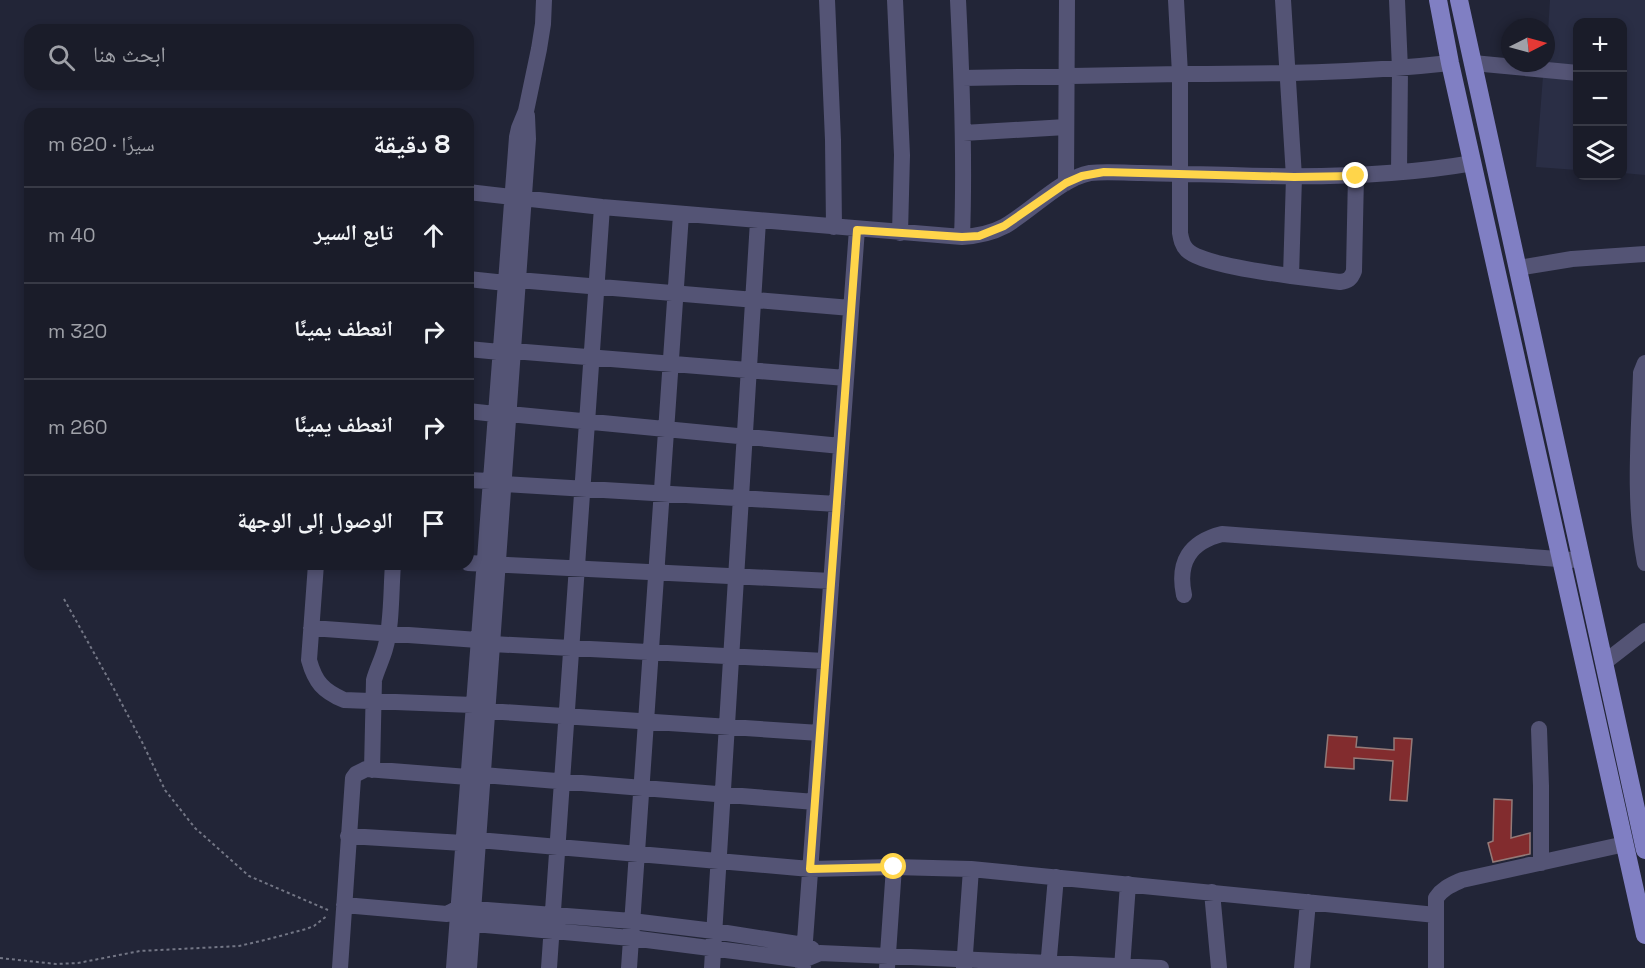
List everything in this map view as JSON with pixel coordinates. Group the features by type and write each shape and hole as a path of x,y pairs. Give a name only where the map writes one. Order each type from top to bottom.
{"main road":[{"path":"1438,0 1450,63 1625,844 1640,888 1645,935"},
{"path":"1459,0 1645,850"},
{"path":"1468,139 1489,132"}],"street":[{"path":"454,968 471,841 485,642 483,564 497,483 518,198 528,139 526,111 540,40 544,0"},
{"path":"826,0 833,140 834,228"},
{"path":"895,0 902,155 900,233"},
{"path":"958,0 964,176 962,237"},
{"path":"1066,183 1067,0"},
{"path":"1176,0 1180,74 1180,233 1182,244 1187,251 1202,258 1247,270 1340,282 1349,279 1354,271 1356,176"},
{"path":"1283,0 1294,177 1291,276"},
{"path":"1397,0 1400,69 1399,172"},
{"path":"962,78 1288,74 1400,69 1450,63"},
{"path":"1473,63 1573,73"},
{"path":"963,132 1066,128"},
{"path":"474,193 834,228 962,237 979,236 1004,226 1066,183 1090,173 1356,176 1440,169 1473,163"},
{"path":"549,968 603,207"},
{"path":"629,968 681,214"},
{"path":"712,968 758,221"},
{"path":"803,958 857,230"},
{"path":"1518,268 1572,259 1645,254"},
{"path":"474,279 851,308"},
{"path":"474,349 846,378"},
{"path":"1645,363 1641,373 1638,486 1645,563"},
{"path":"474,412 841,446"},
{"path":"474,481 837,504"},
{"path":"1184,595 1181,581 1182,567 1188,554 1197,544 1209,537 1222,534 1582,561"},
{"path":"483,564 831,581"},
{"path":"316,570 309,660 320,686 331,695 344,700 820,733"},
{"path":"372,770 374,680 388,634 393,570"},
{"path":"311,628 572,648 825,661"},
{"path":"1605,662 1645,631"},
{"path":"1539,729 1540,863"},
{"path":"340,968 353,778 361,771 475,776 815,802"},
{"path":"348,836 558,847 810,869 894,867 971,869 1436,915"},
{"path":"1436,968 1436,898 1447,886 1462,880 1625,844"},
{"path":"887,962 894,867"},
{"path":"964,963 971,869"},
{"path":"1048,965 1056,877"},
{"path":"1122,967 1128,884"},
{"path":"1212,892 1219,968"},
{"path":"1302,968 1308,902"},
{"path":"344,905 552,922 633,921 714,931 803,958"},
{"path":"462,915 469,968"},
{"path":"552,922 631,938 803,958 820,953 887,962 1161,968"}],"path":[{"path":"0,958 56,964 78,963 140,951 239,946 306,929 324,920 332,911 249,876 195,828 165,790 114,689 64,599"}],"shaded area":[{"path":"1550,0 1645,0 1645,175 1627,173 1627,18 1573,18 1573,170 1536,167 1543,72 1555,72 1555,18 1549,18"}],"building":[{"path":"1328,735 1357,737 1356,747 1394,750 1394,738 1412,739 1407,801 1390,800 1393,761 1354,758 1354,769 1325,767"},
{"path":"1494,799 1512,800 1511,838 1530,833 1530,854 1493,862 1488,843 1493,841"}],"route":[{"path":"894,867 810,869 857,230 962,237 979,236 1004,226 1066,183 1090,173 1356,176"}]}
